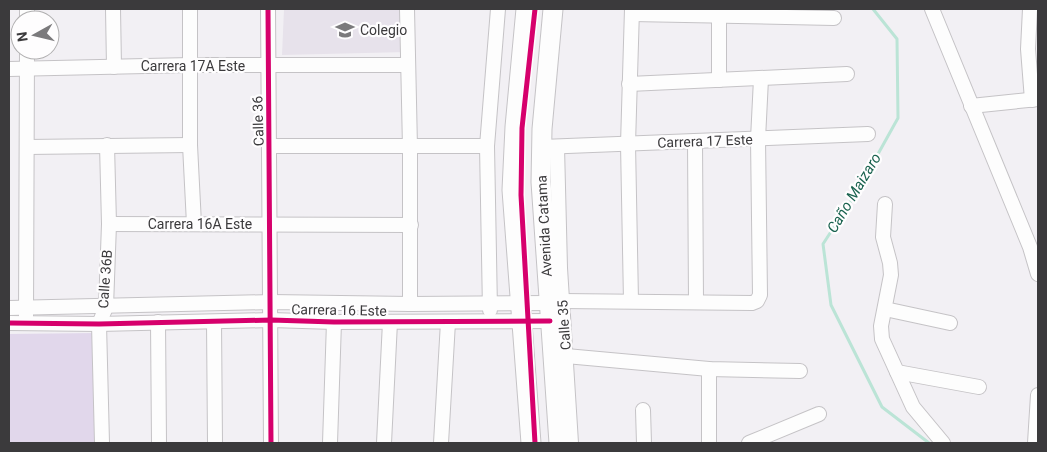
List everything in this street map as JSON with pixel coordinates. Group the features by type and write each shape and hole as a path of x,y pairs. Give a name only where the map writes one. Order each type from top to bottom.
{"main road":[{"name":"Avenida Catama","path":"526,9 515,127 512,190 531,443"},
{"name":"Avenida Catama","path":"553,9 544,90 549,147 541,182 553,308 559,443"}],"street":[{"path":"113,9 114,67"},
{"path":"190,9 190,145 194,224"},
{"name":"Calle 36","path":"268,9 267,66 271,224 271,443"},
{"path":"407,9 411,225 410,304"},
{"path":"491,321 487,146 498,9"},
{"path":"932,9 971,106 1034,246 1038,274"},
{"path":"971,106 1035,99 1028,49 1030,9"},
{"path":"631,301 628,144 632,12 718,17 834,18"},
{"path":"718,17 719,80"},
{"path":"25,323 28,60"},
{"name":"Carrera 17A Este","path":"9,69 191,65 408,65"},
{"path":"629,84 847,74"},
{"path":"758,139 761,79"},
{"name":"Carrera 17 Este","path":"549,147 868,134"},
{"name":"Carrera 16 Este","path":"9,323 99,324 271,320 334,322 491,321 520,312 631,301 752,303 758,301 760,295 758,139"},
{"path":"695,142 696,302"},
{"path":"27,147 108,144 190,145"},
{"name":"Calle 36B","path":"102,443 99,324 106,307 109,224 108,144"},
{"path":"270,146 410,148 487,146"},
{"path":"885,204 883,237 891,275 881,326 882,339 913,407 943,443"},
{"name":"Carrera 16A Este","path":"109,224 411,225"},
{"name":"Carrera 16 Este","path":"9,308 271,302 490,303 520,312"},
{"name":"Calle 35","path":"553,308 566,356 571,443"},
{"path":"885,309 950,323"},
{"path":"158,322 159,443"},
{"path":"214,322 215,443"},
{"path":"330,443 334,322"},
{"path":"384,443 390,322"},
{"path":"441,443 448,322"},
{"path":"566,356 709,369 800,371"},
{"path":"709,369 709,443"},
{"path":"897,372 979,388"},
{"path":"1035,443 1038,395"},
{"path":"644,410 644,443"},
{"path":"748,443 819,414"}],"shaded area":[{"name":"Colegio","path":"284,9 407,9 407,52 282,55"},
{"path":"95,333 104,443 9,443 9,334"}],"waterway":[{"name":"Caño Maizaro","path":"873,9 897,39 898,118 858,190 823,244 831,305 882,407 929,443"}],"cycle path":[{"path":"268,9 271,443"},
{"path":"535,9 522,128 521,195 535,443"},
{"path":"9,323 99,324 271,320 334,322 550,321"}],"place":[{"name":"Colegio","path":"345,30"}]}
